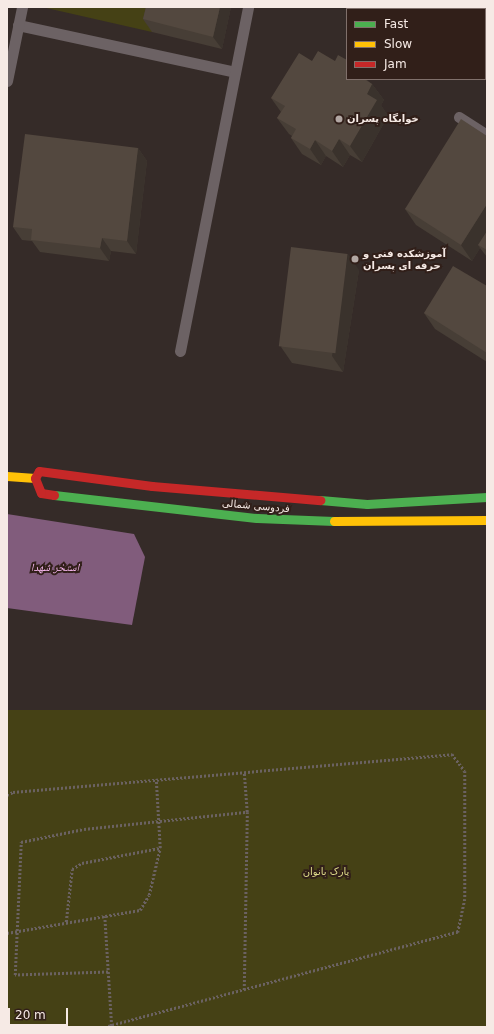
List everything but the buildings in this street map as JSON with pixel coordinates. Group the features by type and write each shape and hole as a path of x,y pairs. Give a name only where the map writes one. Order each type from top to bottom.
{"main road":[{"name":"فردوسی شمالی","path":"487,497 367,504 152,486 44,470 39,470 35,478 41,493 257,518 370,523 487,520"},
{"name":"فردوسی شمالی","path":"7,476 35,478"}],"lane":[{"path":"7,81 22,7"},
{"path":"180,351 248,7"},
{"path":"18,25 235,72"},
{"path":"459,117 487,135"}],"path":[{"path":"7,795 13,792 452,754 465,772 465,899 458,932 107,1027"},
{"path":"244,772 247,812 244,990"},
{"path":"7,932 140,910 149,895 160,848 156,779"},
{"path":"108,972 15,975 21,842 84,829 247,812"},
{"path":"66,922 72,869 82,863 160,848"},
{"path":"105,916 111,1026"}],"green space":[{"path":"42,7 158,7 152,32"},
{"name":"پارک بانوان","path":"7,710 487,710 487,1027 7,1027"}],"water":[{"name":"استخر شهدا","path":"7,514 134,534 145,557 132,625 7,608"}],"traffic: fast":[{"path":"54,495 257,518 334,521"},
{"path":"320,500 367,504 487,497"}],"traffic: slow":[{"path":"7,476 35,478"},
{"path":"334,521 487,520"}],"traffic: jam":[{"path":"54,495 41,493 35,478 39,471 152,486 320,500"}],"place":[{"name":"خوابگاه پسران","path":"339,119"},
{"name":"آموزشکده فنی و حرفه ای پسران","path":"355,259"}]}
